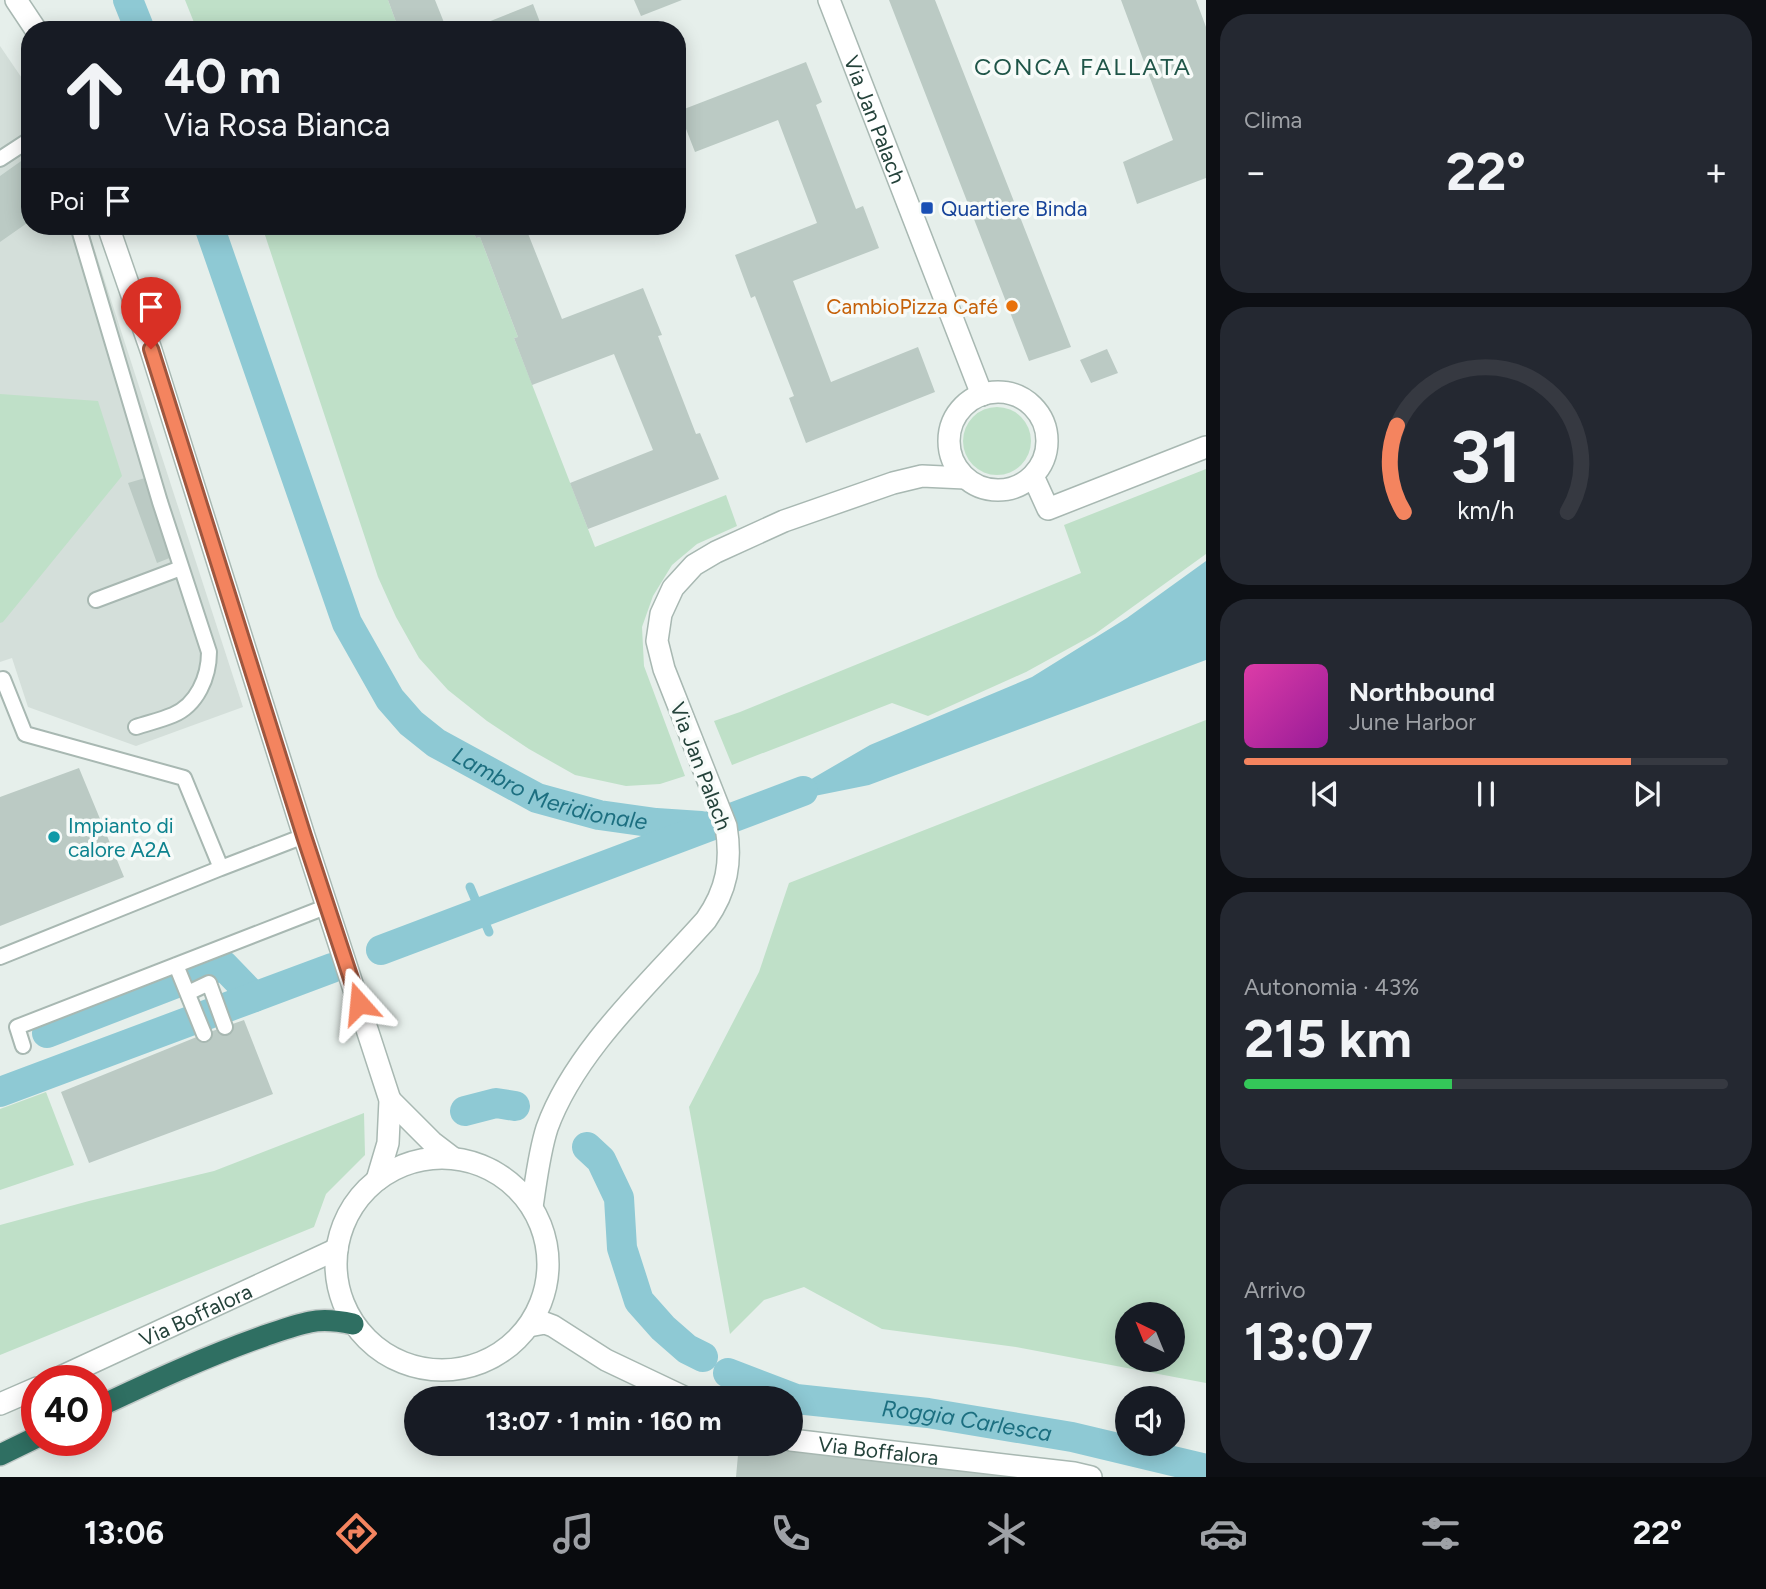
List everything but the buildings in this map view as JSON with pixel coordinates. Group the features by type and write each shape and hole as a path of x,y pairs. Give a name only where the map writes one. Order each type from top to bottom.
{"highway":[{"path":"112,1401 237,1346 281,1331 311,1322 353,1324"},
{"path":"0,1455 21,1445"}],"street":[{"path":"16,0 30,21"},
{"name":"Via Jan Palach","path":"829,0 982,395"},
{"path":"111,235 151,349 390,1100 388,1143 377,1180"},
{"path":"965,478 954,462 949,434 957,414 965,404 995,392 1013,394 1031,404 1042,418 1047,432 1046,454 1033,476 1048,509 1206,447"},
{"name":"Via Jan Palach","path":"532,1207 542,1146 572,1079 614,1022 706,920 723,891 729,859 726,826 664,669 657,640 661,614 673,588 694,565 716,552 784,521 893,482 922,476 965,478 981,487 1002,490 1016,487 1033,476"},
{"path":"390,1100 432,1142 453,1158"},
{"path":"437,1158 476,1163 500,1175 520,1192 532,1207 547,1244 548,1270 543,1296 529,1326 494,1357 470,1367 443,1371 417,1368 392,1359 370,1344 353,1324 338,1288 335,1261 339,1235 350,1211 366,1190 386,1173 411,1162 437,1158"},
{"name":"Via Boffalora","path":"87,1365 337,1249"},
{"path":"529,1326 545,1323 553,1326 606,1360 661,1386"},
{"path":"0,1405 21,1395"},
{"name":"Via Boffalora","path":"803,1441 1080,1476"}],"lane":[{"path":"0,159 21,146"},
{"path":"81,235 156,488 209,652 209,662 199,692 181,711 136,727"},
{"path":"96,600 181,568"},
{"path":"0,680 3,679 25,734 184,778 220,868"},
{"path":"0,957 304,836"},
{"path":"23,1046 17,1027 328,906"},
{"path":"177,966 204,1034"},
{"path":"188,993 209,984 225,1027"}],"shaded area":[{"path":"0,46 21,77 21,235 90,235 243,707 136,746 28,707 12,658 0,662"}],"green space":[{"path":"185,0 388,0 396,21 193,21"},
{"path":"265,235 480,237 518,337 514,338 595,547 726,495 737,526 697,544 672,565 653,596 642,627 644,666 685,776 660,784 626,786 575,775 529,749 448,690 419,658 378,577"},
{"path":"0,394 98,401 122,476 0,623"},
{"path":"997,407 1010,410 1021,417 1028,428 1031,441 1028,454 1021,465 1010,472 997,475 984,472 973,465 966,454 963,441 966,428 973,417 984,410"},
{"path":"1206,469 1206,554 1095,634 1026,672 928,716 892,703 732,765 714,721 1081,573 1064,525"},
{"path":"1206,720 1206,1383 1148,1372 1185,1372 1185,1302 1115,1302 1115,1366 1016,1347 882,1329 804,1287 764,1300 730,1334 689,1107 759,972 789,883"},
{"path":"46,1092 74,1165 0,1190 0,1109"},
{"path":"364,1113 365,1155 326,1194 314,1227 0,1355 0,1225 214,1171"}],"water":[{"path":"1206,561 1206,660 869,785 765,806 870,745 1032,677 1127,618"}],"waterway":[{"name":"Lambro Meridionale","path":"128,0 136,21"},
{"name":"Lambro Meridionale","path":"212,235 347,623 390,699 411,723 436,743 537,798 599,815 701,826"},
{"path":"381,950 803,791"},
{"path":"470,887 489,932"},
{"path":"47,1033 223,965 254,997"},
{"path":"0,1092 332,968"},
{"name":"Roggia Carlesca","path":"465,1111 496,1103 515,1106"},
{"name":"Roggia Carlesca","path":"587,1147 601,1160 619,1198 622,1248 639,1301 663,1328 687,1349 703,1357"},
{"name":"Roggia Carlesca","path":"728,1373 796,1399 928,1413 1072,1437 1206,1469"}],"place":[{"name":"Quartiere Binda","path":"927,208"},
{"name":"CambioPizza Café","path":"1012,306"},
{"name":"Impianto di calore A2A","path":"54,837"}],"district":[{"name":"CONCA FALLATA","path":"1083,66"}],"route":[{"path":"151,349 359,1003"}]}
